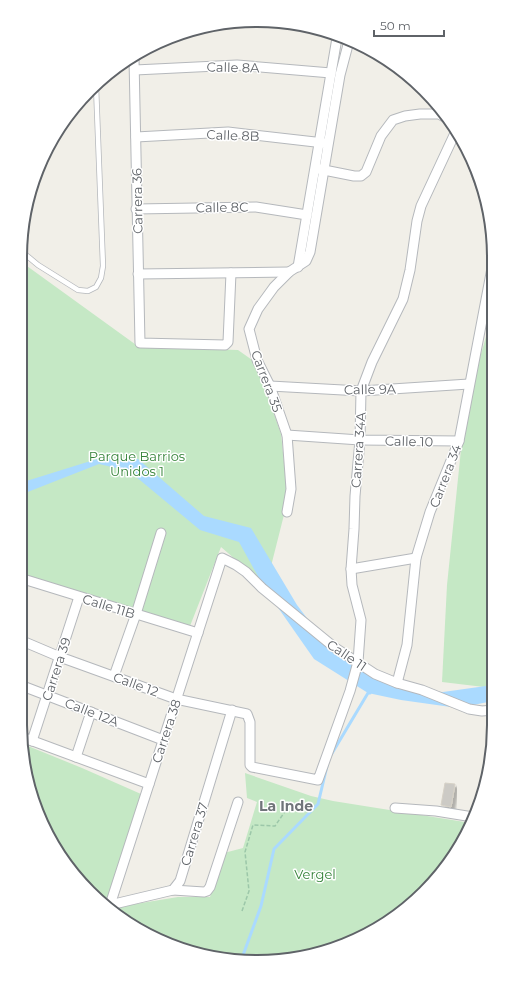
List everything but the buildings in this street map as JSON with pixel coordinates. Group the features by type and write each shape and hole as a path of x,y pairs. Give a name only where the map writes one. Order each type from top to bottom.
{"street":[{"path":"298,267 336,41"},
{"name":"Carrera 35","path":"287,512 291,489 287,435 270,386 257,360 249,329 258,309 274,287 289,272 306,261 310,252 340,75 347,46"},
{"name":"Carrera 36","path":"134,63 140,343 225,345 228,342 231,273"},
{"name":"Calle 8A","path":"134,70 238,65 331,73"},
{"path":"314,168 354,176 362,176 366,172 381,136 393,120 404,116 437,114"},
{"name":"Calle 8B","path":"136,136 228,132 329,144"},
{"name":"Carrera 34A","path":"250,722 250,765 252,767 318,780 350,691 358,664 361,620 352,585 351,569 360,440 361,391 372,362 403,299 410,270 417,221 421,206 453,137"},
{"name":"Calle 8C","path":"136,209 256,206 307,215"},
{"path":"138,274 289,272"},
{"name":"Carrera 34","path":"397,683 407,645 416,558 430,512 459,441 487,293"},
{"name":"Calle 9A","path":"270,386 361,391 469,384"},
{"name":"Calle 10","path":"287,435 360,440 459,441"},
{"path":"114,676 136,614 161,533"},
{"name":"Calle 11","path":"222,558 246,572 262,588 334,647 375,674 397,683 422,690 469,709 487,711"},
{"name":"Carrera 38","path":"111,903 222,558"},
{"path":"351,569 416,558"},
{"name":"Calle 11B","path":"27,580 198,633"},
{"name":"Carrera 39","path":"32,741 79,597"},
{"name":"Calle 12","path":"27,643 60,657 176,699 247,714 250,722"},
{"name":"Calle 12A","path":"27,688 163,740"},
{"name":"Carrera 37","path":"173,890 180,881 232,710"},
{"path":"76,757 91,712"},
{"path":"27,739 148,784"},
{"path":"114,905 173,890 207,891 210,888 238,802"},
{"path":"395,808 436,811 468,816"}],"lane":[{"path":"27,256 38,265 78,290 88,291 96,287 101,278 103,266 96,92"}],"path":[{"path":"242,911 249,891 245,852 252,825 275,826 286,810"}],"green space":[{"name":"Parque Barrios Unidos 1","path":"27,266 139,347 238,350 255,362 281,434 288,499 266,586 221,547 190,626 27,577"},
{"path":"487,333 487,686 484,687 442,682 447,585 462,440 472,385"},
{"path":"28,746 82,768 141,794 107,900 84,877 66,853 51,827 39,799 31,770"},
{"name":"Vergel","path":"245,773 311,796 333,801 465,822 448,853 430,877 409,898 385,916 359,931 331,943 302,951 272,955 242,955 212,951 183,943 155,931 129,916 117,907 178,897 210,897 224,853 243,848 257,802 247,798"}],"water":[{"path":"97,459 138,459 204,516 251,528 297,605 334,654 398,689 443,692 487,686 487,702 458,708 401,700 368,693 314,659 265,589 239,542 200,530 129,471 99,464 27,492 27,481"}],"waterway":[{"path":"331,755 368,693 370,693"},
{"path":"243,955 261,906 274,849 318,804 327,766"}],"district":[{"name":"La Inde","path":"286,806"}]}
